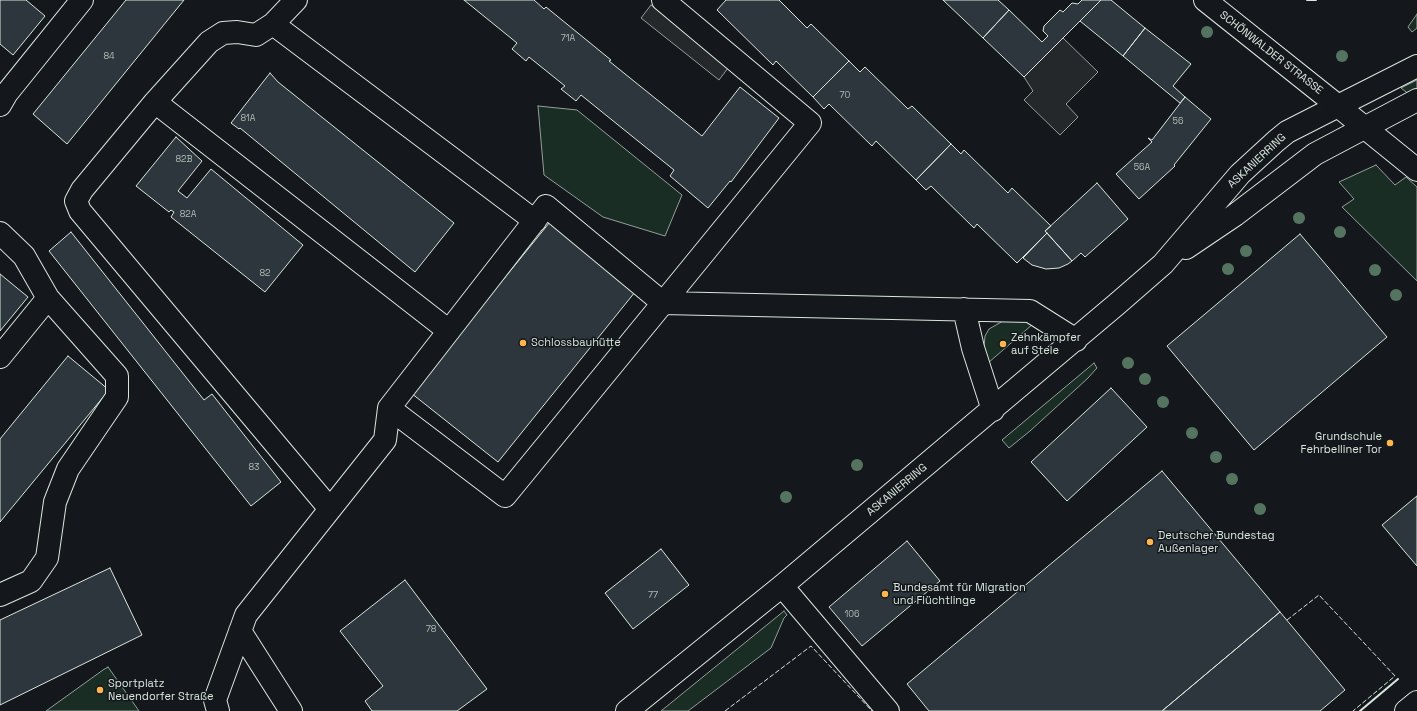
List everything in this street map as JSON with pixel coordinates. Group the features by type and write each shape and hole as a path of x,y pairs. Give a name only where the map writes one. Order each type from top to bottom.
{"street":[{"path":"296,0 272,24 256,35 237,32 223,33 209,42 155,102 82,190 76,201 80,211 330,509"},
{"path":"389,408 505,496 810,123 663,0"},
{"name":"SCHÖNWALDER STRASSE","path":"1205,0 1417,170"},
{"path":"0,105 7,93 75,2"},
{"path":"272,24 535,220"},
{"name":"ASKANIERRING","path":"1163,264 1240,174 1287,132 1417,66"},
{"name":"ASKANIERRING","path":"627,711 782,586 1076,340 1163,264 1234,215 1315,154 1417,100"},
{"path":"155,102 449,331"},
{"path":"218,711 216,700 246,615 385,440 389,408 546,206 663,303 1030,311 1076,340"},
{"path":"0,233 24,256 48,298 117,376 118,397 68,469 55,502 47,558 31,581 0,595"},
{"path":"0,357 48,298"},
{"path":"964,309 973,348 993,410"},
{"path":"782,586 888,711"},
{"path":"240,631 291,711"},
{"path":"1406,711 1417,702"}],"green space":[{"path":"1417,14 1417,28 1412,32 1408,27"},
{"path":"1417,80 1417,90 1410,95 1401,88"},
{"path":"538,106 577,110 682,195 665,236 603,217 544,175"},
{"path":"1376,165 1395,185 1406,177 1417,187 1417,281 1342,207 1354,199 1339,182"},
{"path":"1021,320 1033,324 988,363 984,347 985,336 989,329 1003,321"},
{"path":"1094,363 1097,368 1087,379 1009,448 1002,440"},
{"path":"784,611 787,615 784,618 771,648 688,711 661,711"},
{"name":"Sportplatz Neuendorfer Straße","path":"108,667 139,711 46,711 103,670"}],"shaded area":[{"path":"651,5 728,68 719,80 641,18"},
{"path":"1063,38 1098,72 1066,104 1078,117 1060,135 1024,100 1033,91 1024,77"}],"building":[{"path":"0,0 26,0 45,16 13,55 0,44"},
{"path":"126,0 184,0 67,144 33,114"},
{"path":"464,0 534,0 544,9 546,7 611,60 609,61 702,136 740,87 779,118 731,182 730,181 708,208 670,176 674,170 581,95 576,101 561,89 565,86 529,57 526,61 512,49 517,43"},
{"path":"726,0 779,0 807,28 811,24 849,61 813,97 776,61 773,65 717,10"},
{"path":"943,0 998,0 1009,10 983,38"},
{"path":"1082,0 1101,0 1024,77 983,38 1009,10 1042,42 1048,36 1043,31 1044,26 1060,10 1063,12 1072,3 1078,4"},
{"path":"1101,0 1111,0 1145,28 1123,56 1080,21"},
{"path":"1145,28 1191,64 1173,86 1185,97 1180,103 1123,56"},
{"path":"849,61 860,72 865,67 908,109 912,106 951,144 916,180 876,141 872,146 829,104 824,109 813,97"},
{"path":"270,73 278,82 454,223 415,272 240,128 239,129 231,123"},
{"path":"1185,97 1211,119 1174,165 1175,166 1139,199 1116,174 1152,142 1148,138 1152,140"},
{"path":"176,137 202,161 178,191 187,198 211,169 303,245 265,292 171,217 174,212 171,210 169,212 136,186"},
{"path":"951,144 961,154 964,150 1008,193 1012,188 1051,226 1045,231 1047,233 1017,263 977,224 974,228 931,186 926,190 916,180"},
{"path":"1097,183 1128,219 1085,257 1081,253 1072,261 1045,231"},
{"name":"Schlossbauhütte","path":"550,222 635,292 498,462 411,393"},
{"path":"71,232 204,400 212,394 281,482 251,506 49,251"},
{"path":"1047,233 1072,261 1059,268 1046,269 1032,265 1023,258"},
{"path":"1300,234 1387,337 1254,450 1167,346"},
{"path":"0,274 28,297 0,331"},
{"path":"68,356 109,390 0,522 0,439"},
{"path":"1111,388 1147,427 1067,501 1031,462"},
{"name":"Deutscher Bundestag Außenlager","path":"1162,471 1280,612 1162,711 929,711 907,684"},
{"path":"1417,496 1417,566 1382,525"},
{"name":"Bundesamt für Migration und Flüchtlinge","path":"907,541 940,581 862,646 829,607"},
{"path":"661,549 689,585 633,629 605,593"},
{"path":"110,568 142,635 0,705 0,620"},
{"path":"405,580 487,689 457,711 372,711 365,701 383,686 340,631"},
{"path":"1280,612 1345,690 1320,711 1162,711"}],"fence":[{"path":"1287,620 1319,595 1395,676 1353,711"},
{"path":"725,711 811,646 872,711"}],"wall":[{"path":"1307,0 1316,0"},
{"path":"1360,711 1398,679"}],"place":[{"name":"Schlossbauhütte","path":"523,343"},
{"name":"Zehnkämpfer auf Stele","path":"1003,344"},
{"name":"Grundschule Fehrbelliner Tor","path":"1390,443"},
{"name":"Deutscher Bundestag Außenlager","path":"1150,542"},
{"name":"Bundesamt für Migration und Flüchtlinge","path":"885,594"},
{"name":"Sportplatz Neuendorfer Straße","path":"100,690"}]}
